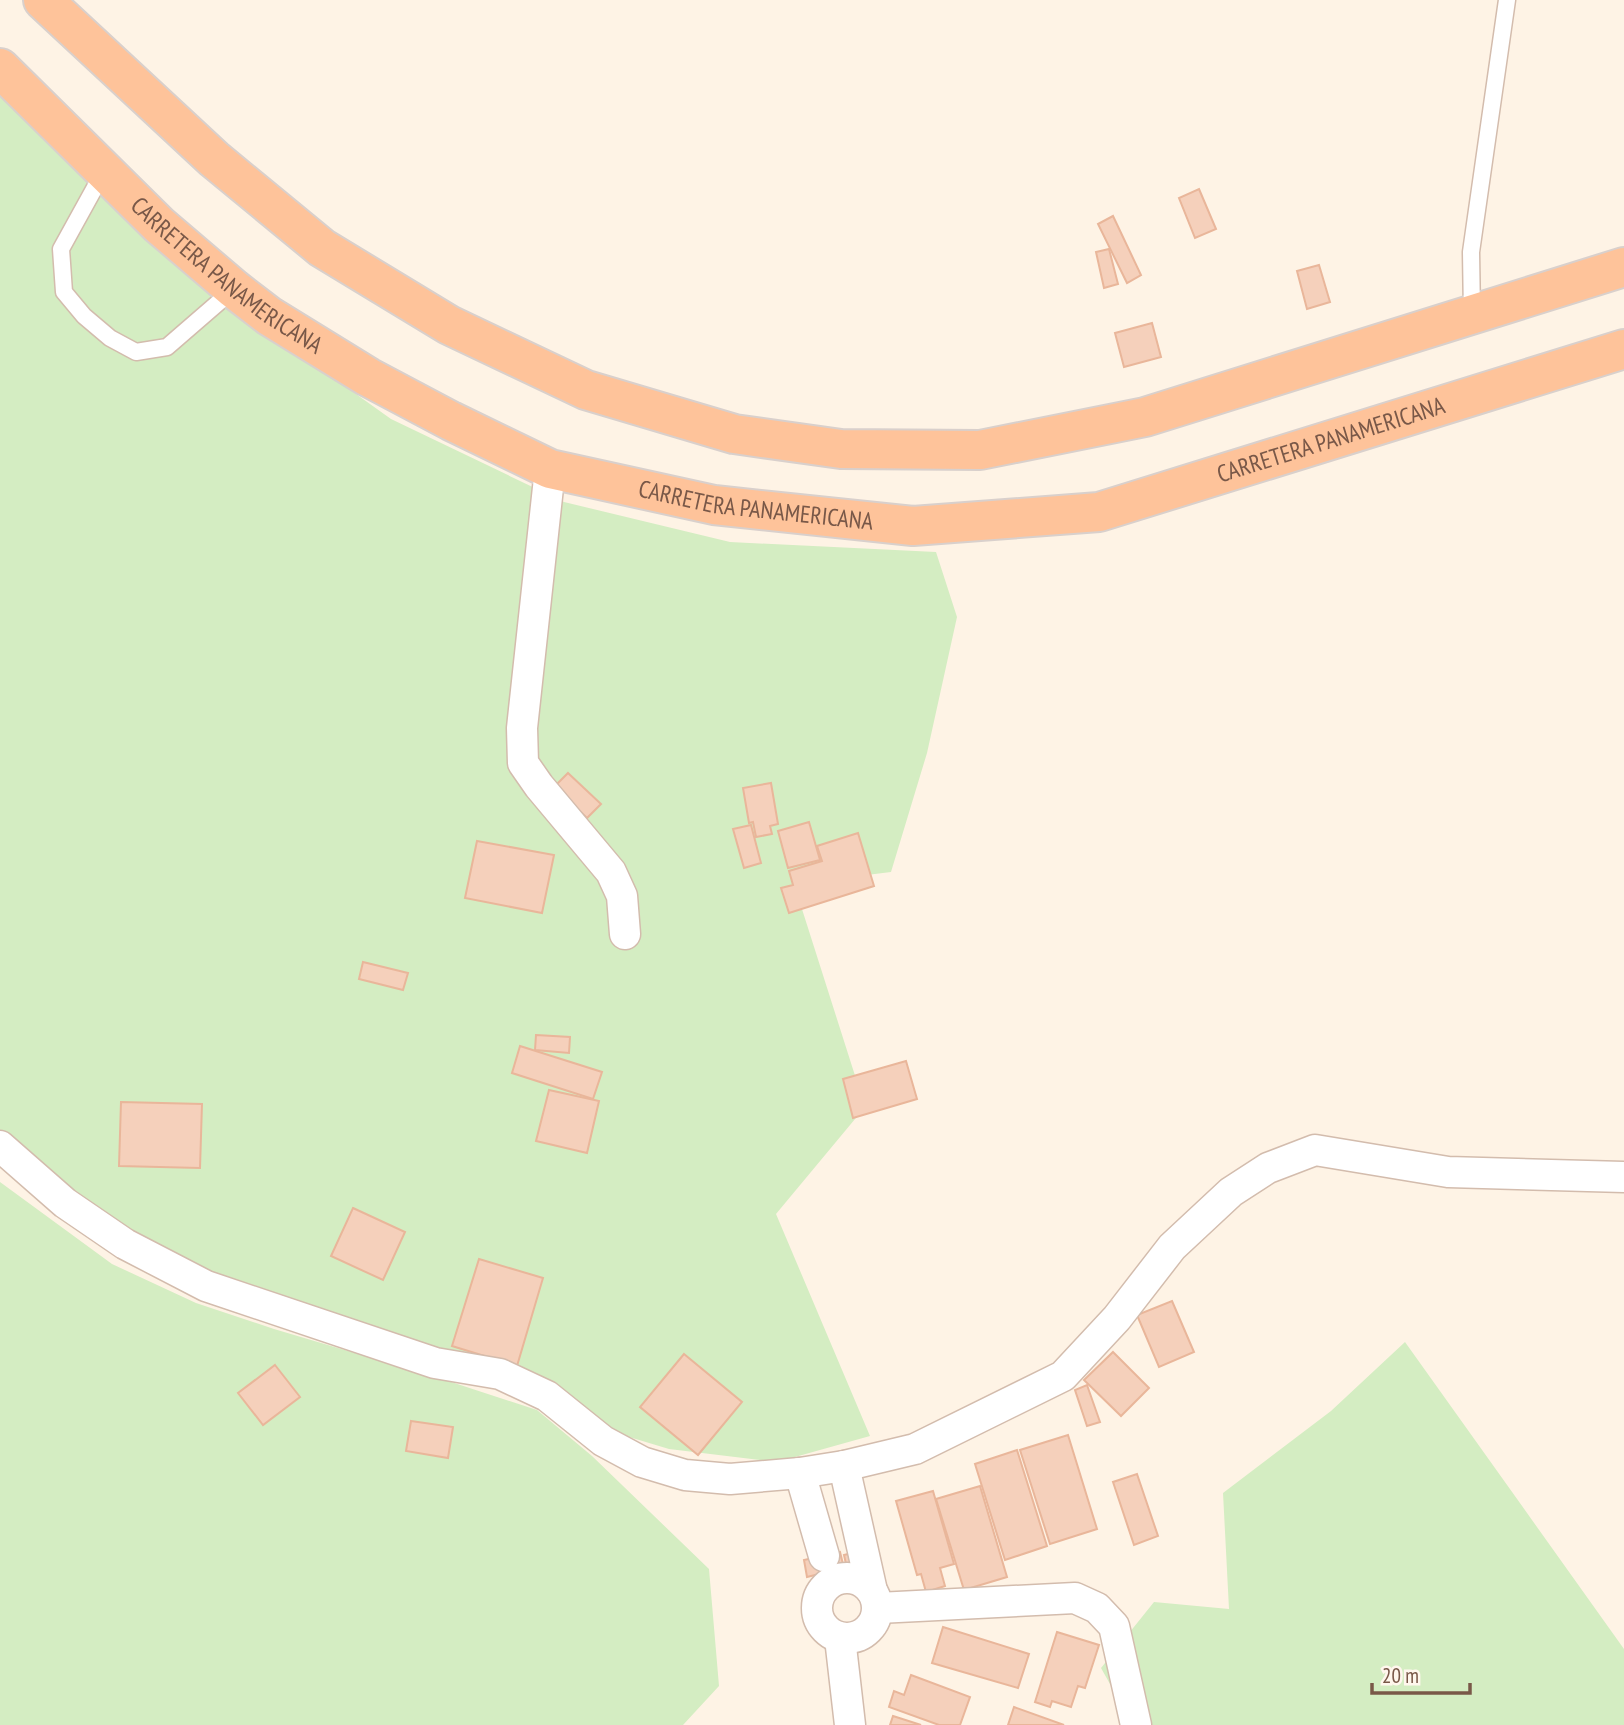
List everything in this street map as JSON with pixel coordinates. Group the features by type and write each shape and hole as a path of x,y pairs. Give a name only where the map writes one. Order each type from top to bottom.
{"highway":[{"path":"43,0 214,159 322,248 449,325 586,390 734,433 841,449 980,450 1145,417 1624,267"},
{"name":"CARRETERA PANAMERICANA","path":"0,68 159,225 269,316 368,376 450,421 550,469 714,505 914,526 1100,512 1624,349"}],"street":[{"path":"550,469 522,728 523,763 611,872 622,896 625,934"},
{"path":"0,1146 65,1203 125,1244 206,1286 435,1363 499,1374 547,1396 603,1441 642,1462 685,1475 730,1479 844,1466 915,1449 1063,1376 1117,1318 1172,1247 1231,1192 1268,1168 1315,1150 1448,1171 1624,1177"},
{"path":"800,1473 828,1570 817,1613 825,1629 840,1638 858,1636 872,1625 875,1600 844,1466"},
{"path":"828,1570 861,1581 875,1600"},
{"path":"875,1600 1075,1598 1097,1608 1114,1626 1136,1725"},
{"path":"840,1638 850,1725"}],"lane":[{"path":"1472,315 1471,252 1507,0"},
{"path":"104,171 61,249 64,292 84,316 110,338 136,352 167,347 234,289"}],"green space":[{"path":"0,87 203,285 391,419 564,502 730,542 936,552 957,617 927,753 891,872 794,884 865,1107 776,1214 870,1436 777,1462 669,1449 606,1430 442,1351 211,1274 128,1240 0,1139"},
{"path":"0,1182 112,1264 196,1303 537,1410 592,1456 709,1569 719,1686 683,1725 0,1725"},
{"path":"1405,1342 1624,1649 1624,1725 1133,1725 1101,1668 1154,1602 1229,1609 1223,1493 1331,1411"}],"building":[{"path":"1199,189 1216,229 1195,238 1179,198"},
{"path":"1113,216 1141,275 1127,283 1098,224"},
{"path":"1109,249 1118,284 1104,288 1096,252"},
{"path":"1319,265 1330,302 1307,309 1297,271"},
{"path":"1152,323 1161,357 1124,367 1115,333"},
{"path":"568,773 601,804 587,818 554,787"},
{"path":"771,783 778,824 770,826 772,834 756,837 753,822 749,823 743,788"},
{"path":"809,822 820,860 788,868 778,831"},
{"path":"751,825 761,863 744,868 733,829"},
{"path":"858,833 874,886 789,913 781,888 793,885 789,871 822,861 817,846"},
{"path":"477,841 554,855 542,913 465,898"},
{"path":"363,962 408,973 403,990 359,979"},
{"path":"536,1035 570,1037 569,1053 535,1050"},
{"path":"520,1046 602,1072 593,1099 512,1073"},
{"path":"906,1061 917,1099 853,1118 843,1079"},
{"path":"549,1090 599,1101 587,1153 536,1141"},
{"path":"121,1102 202,1104 200,1168 119,1166"},
{"path":"353,1208 405,1232 383,1280 331,1256"},
{"path":"479,1259 543,1278 517,1366 452,1346"},
{"path":"1172,1301 1194,1352 1159,1367 1137,1315"},
{"path":"1113,1352 1149,1388 1121,1416 1084,1380"},
{"path":"684,1354 742,1402 698,1455 640,1407"},
{"path":"275,1365 300,1397 263,1425 238,1393"},
{"path":"1087,1385 1100,1422 1087,1426 1075,1390"},
{"path":"411,1421 453,1427 448,1458 406,1451"},
{"path":"1068,1435 1097,1529 1050,1544 1020,1450"},
{"path":"1017,1450 1047,1546 1005,1560 975,1464"},
{"path":"1137,1474 1158,1536 1134,1545 1113,1482"},
{"path":"980,1486 1007,1577 964,1590 936,1499"},
{"path":"933,1491 954,1564 940,1568 945,1586 926,1592 921,1574 917,1575 896,1501"},
{"path":"840,1552 844,1568 807,1577 804,1560"},
{"path":"856,1552 860,1571 848,1573 844,1555"},
{"path":"943,1627 1029,1654 1018,1688 932,1663"},
{"path":"1057,1632 1099,1645 1085,1688 1078,1686 1071,1707 1052,1701 1050,1707 1035,1702"},
{"path":"911,1675 970,1697 960,1725 939,1725 889,1707 894,1691 904,1695"},
{"path":"1014,1707 1064,1725 1008,1725"},
{"path":"893,1716 921,1725 890,1725"}]}
